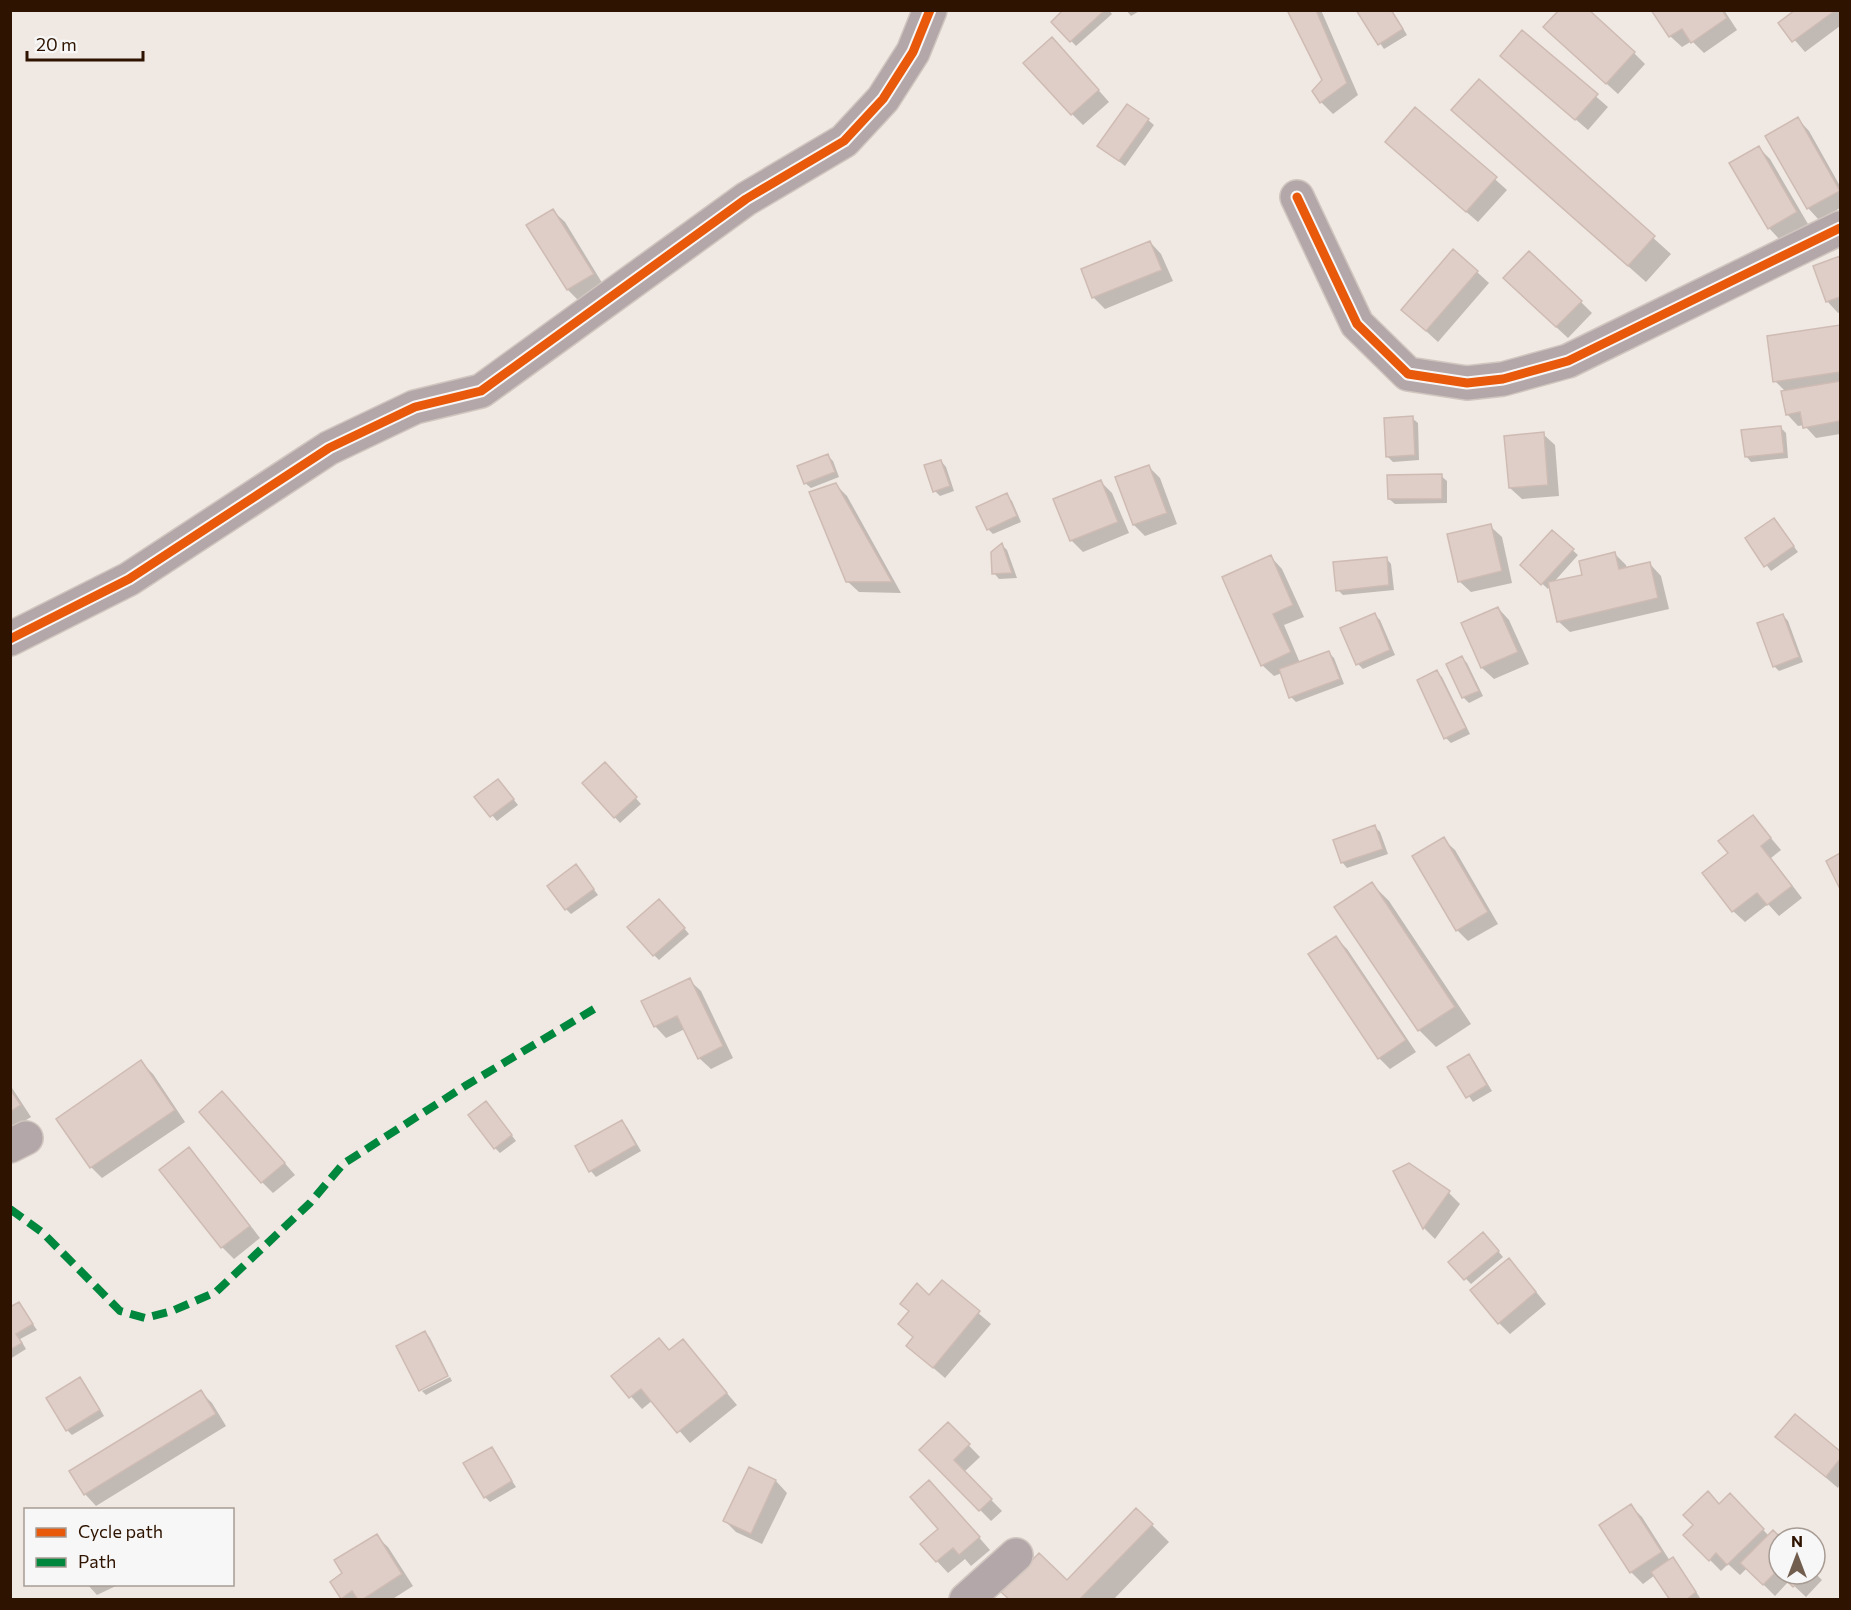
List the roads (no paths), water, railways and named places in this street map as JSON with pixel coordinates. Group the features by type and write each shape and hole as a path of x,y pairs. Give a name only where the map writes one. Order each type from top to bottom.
{"street":[{"path":"10,639 129,579 329,447 415,407 481,391 746,198 844,141 883,99 913,52 930,10"},
{"path":"1296,197 1357,324 1408,374 1467,383 1503,379 1568,361 1840,228"},
{"path":"966,1599 1016,1555"}]}
